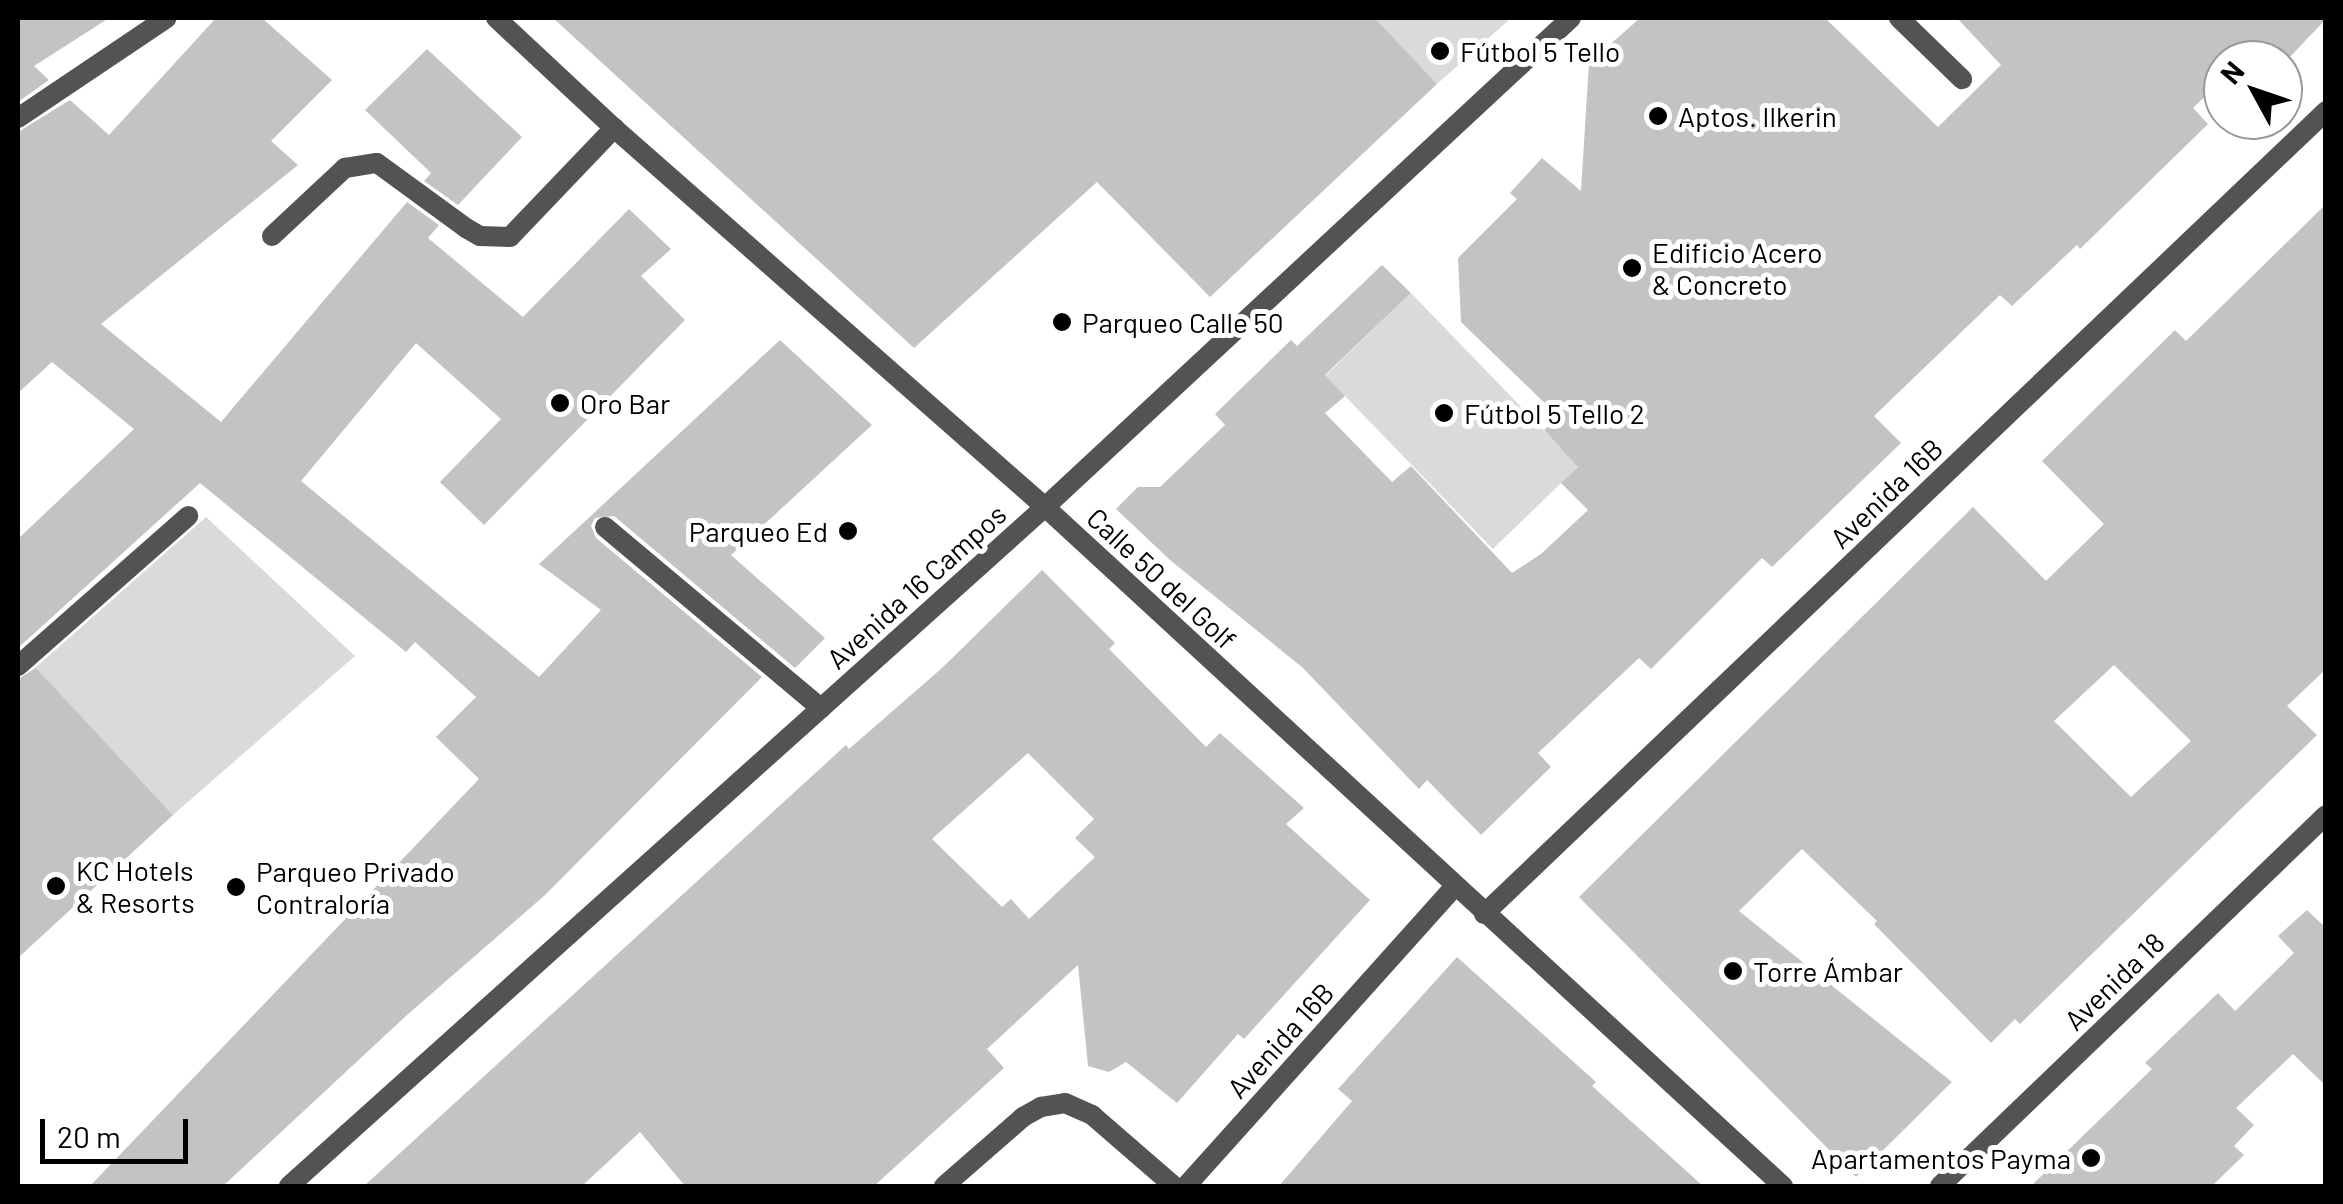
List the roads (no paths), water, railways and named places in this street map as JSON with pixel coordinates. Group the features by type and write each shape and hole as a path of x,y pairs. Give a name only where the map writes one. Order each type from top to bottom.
{"street":[{"path":"18,118 167,18"},
{"name":"Calle 50 del Golf","path":"496,18 614,128 1045,507 1783,1186"},
{"name":"Avenida 16 Campos","path":"289,1186 1045,507 1571,18"},
{"path":"1899,18 1962,79"},
{"name":"Avenida 16B","path":"1484,914 2326,111"},
{"path":"272,236 344,168 377,163 480,236 510,238 614,128"},
{"path":"18,666 188,516"},
{"path":"605,527 821,708"},
{"name":"Avenida 18","path":"1940,1186 2326,815"},
{"name":"Avenida 16B","path":"1186,1186 1455,886"},
{"path":"944,1186 1023,1117 1041,1107 1065,1103 1092,1115 1174,1186"}],"place":[{"name":"Fútbol 5 Tello","path":"1440,51"},
{"name":"Aptos. Ilkerin","path":"1658,116"},
{"name":"Edificio Acero & Concreto","path":"1632,268"},
{"name":"Parqueo Calle 50","path":"1062,322"},
{"name":"Oro Bar","path":"560,403"},
{"name":"Fútbol 5 Tello 2","path":"1444,413"},
{"name":"Parqueo Ed","path":"848,531"},
{"name":"KC Hotels & Resorts","path":"56,886"},
{"name":"Parqueo Privado Contraloría","path":"236,887"},
{"name":"Torre Ámbar","path":"1733,971"},
{"name":"Apartamentos Payma","path":"2091,1158"}]}
